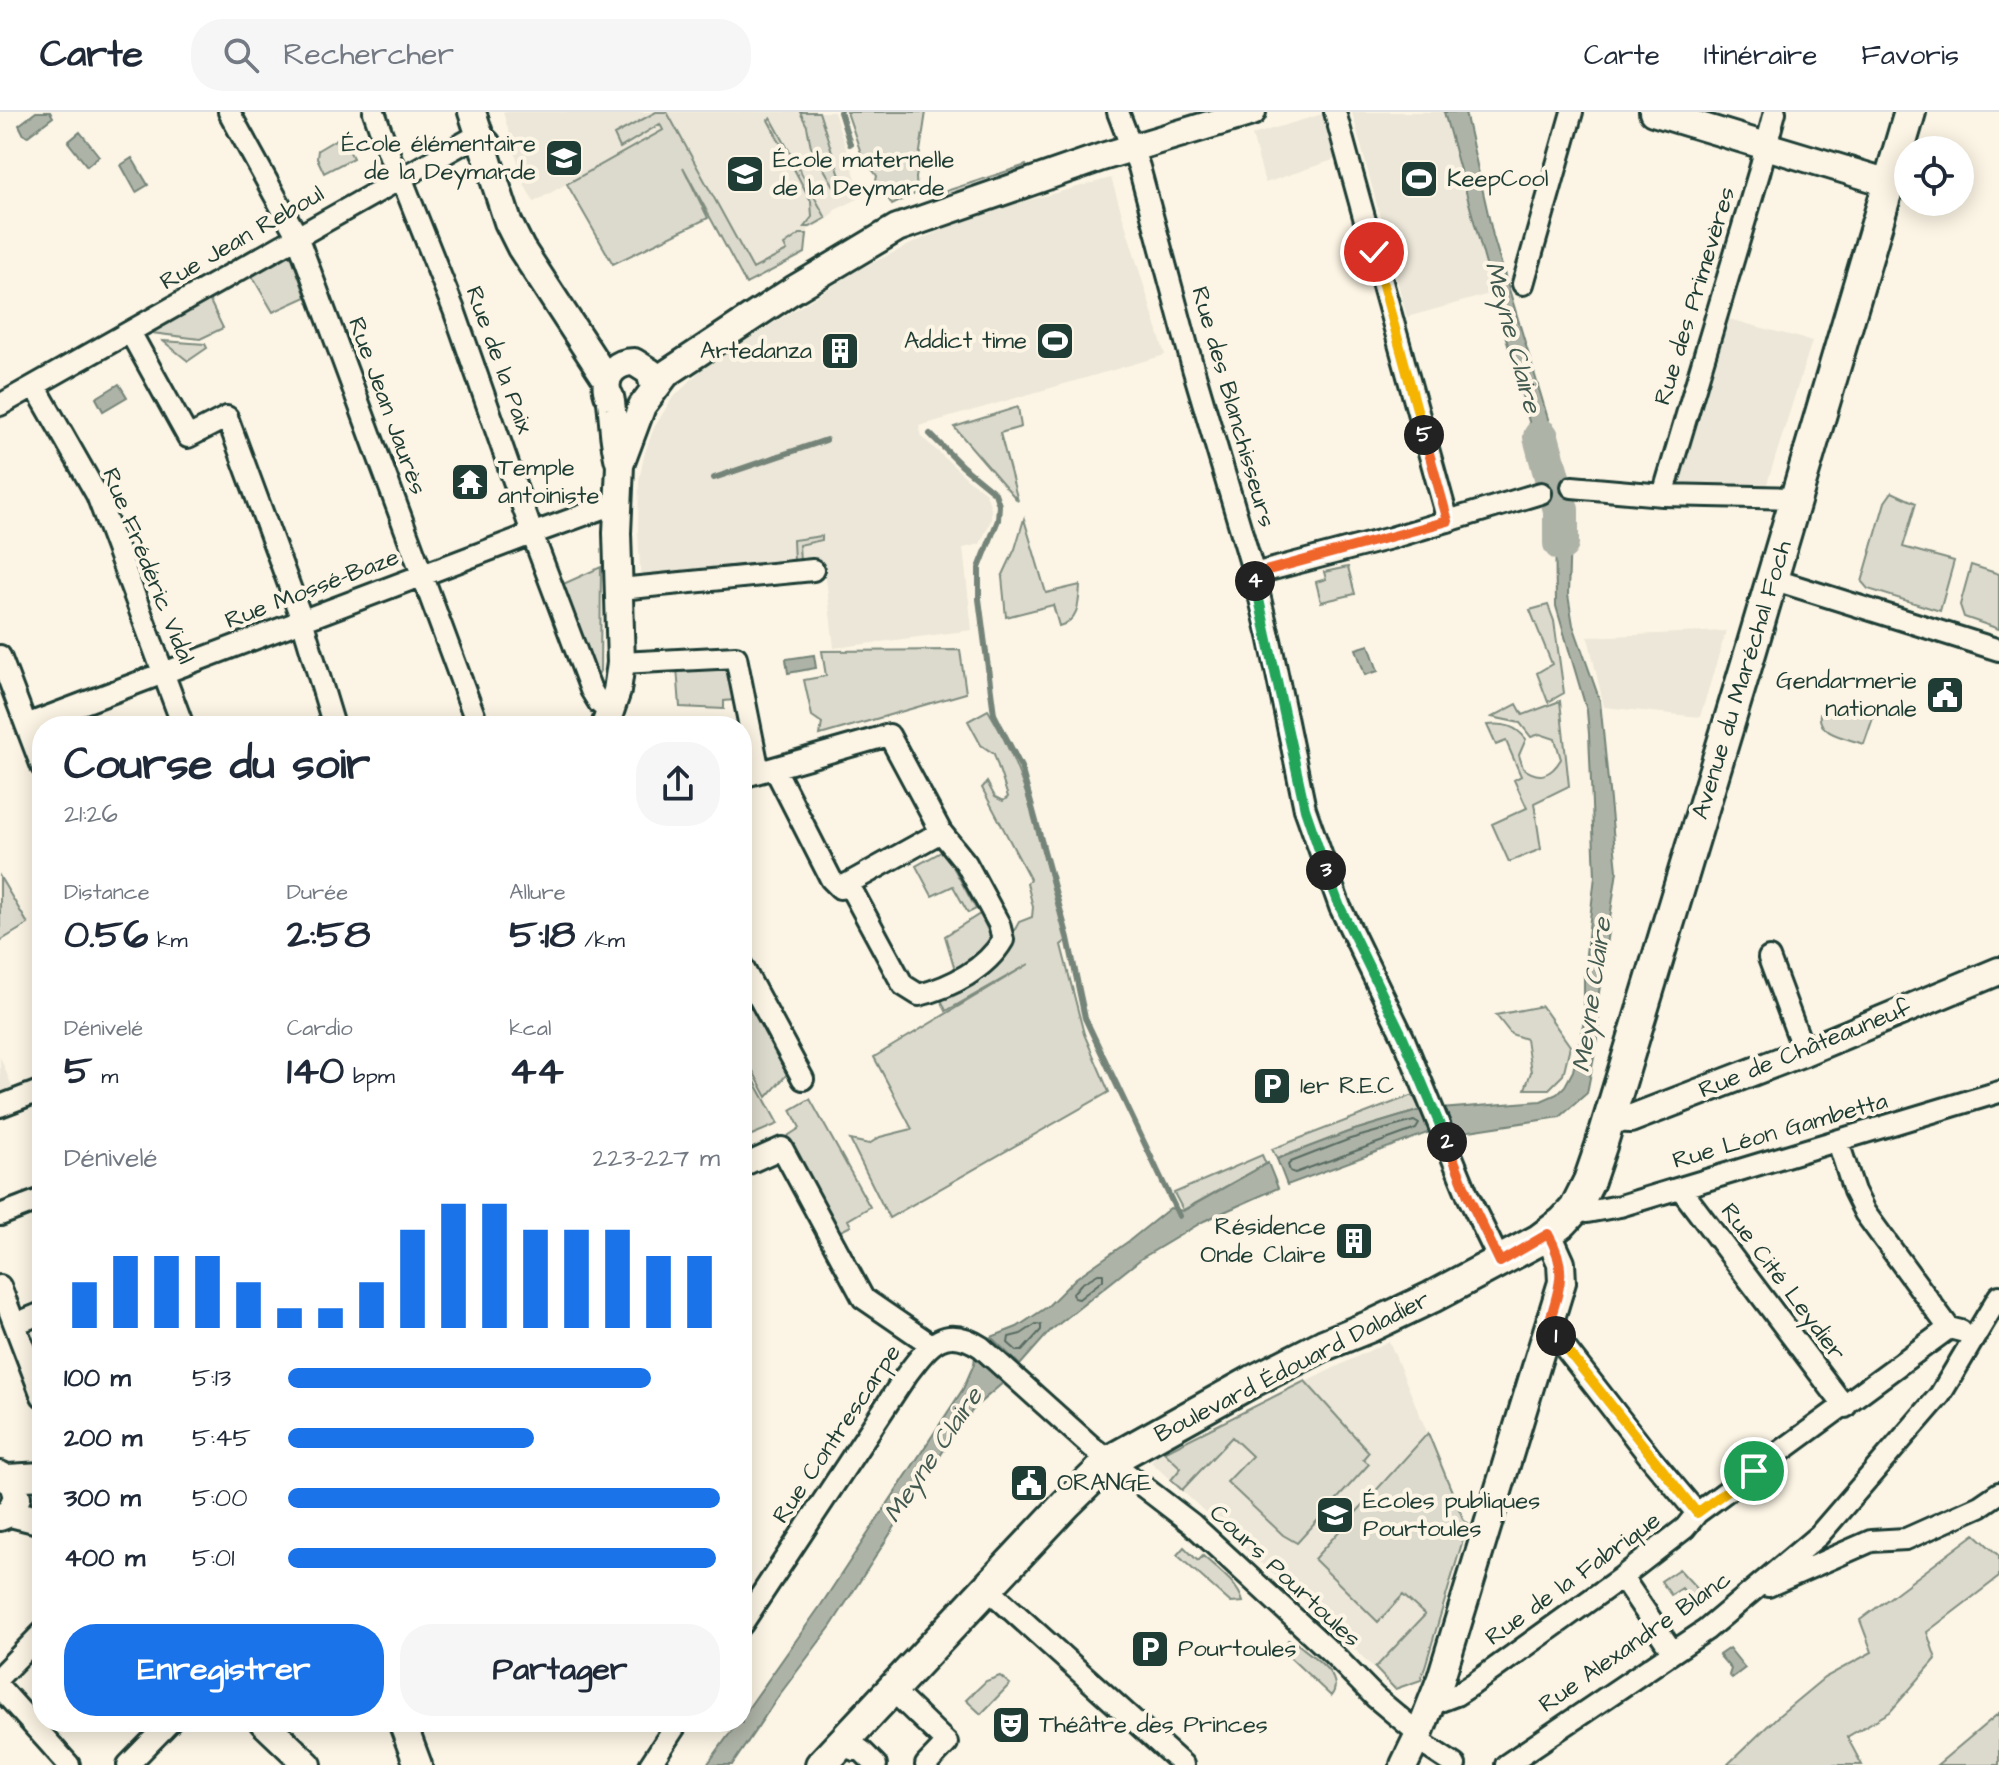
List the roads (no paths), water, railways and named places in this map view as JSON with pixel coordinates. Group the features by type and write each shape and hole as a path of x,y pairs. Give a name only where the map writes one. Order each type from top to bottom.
{"main road":[{"name":"Avenue du Maréchal Foch","path":"1548,1234 1575,1209 1589,1181 1910,112"},
{"name":"Boulevard Édouard Daladier","path":"821,1765 1111,1460 1262,1377 1500,1262 1548,1234"}],"street":[{"name":"Rue Jean Jaurès","path":"229,112 297,236 474,716"},
{"name":"Rue de la Paix","path":"374,112 396,173 401,177 454,310 591,690 606,716"},
{"name":"Rue des Blanchisseurs","path":"1118,112 1139,167 1193,368 1254,574 1305,809 1325,870 1500,1262"},
{"path":"480,120 508,222 521,248 613,381 625,408 647,387 686,359 816,275 897,228 1131,148 1252,112"},
{"path":"1335,112 1448,521"},
{"path":"1523,284 1572,112"},
{"name":"Rue des Primevères","path":"1663,495 1775,112"},
{"path":"1665,114 1889,183"},
{"name":"Rue Jean Reboul","path":"0,405 401,177 480,120"},
{"path":"480,120 500,164 501,198"},
{"path":"130,332 188,437 227,417 302,620 331,716"},
{"path":"609,716 621,663 617,507 620,465 647,387 634,362 613,381 613,444 620,465"},
{"name":"Rue Frédéric Vidal","path":"35,386 97,495 179,716"},
{"path":"1572,487 1663,495 1796,498"},
{"path":"1254,574 1541,493"},
{"name":"Rue Mossé-Baze","path":"50,716 534,533 606,507 617,507"},
{"path":"620,589 813,570"},
{"path":"1772,579 1999,650"},
{"path":"0,656 32,741"},
{"path":"621,663 736,657 748,716"},
{"name":"Rue Mossé-Baze","path":"26,725 32,723"},
{"path":"759,773 889,735 941,832 966,863 999,924 1003,940 995,953 959,980 919,995 903,985 849,885"},
{"path":"752,738 759,773 840,888 941,832"},
{"path":"1769,958 1804,1052"},
{"name":"Rue de Châteauneuf","path":"1609,1118 1630,1119 1804,1052 1999,971"},
{"path":"752,985 803,1079"},
{"name":"Rue Léon Gambetta","path":"1575,1209 1587,1212 1601,1210 1999,1092"},
{"path":"0,1106 32,1094"},
{"path":"1838,1142 1860,1204 1949,1328 1960,1330 1975,1340"},
{"path":"752,1162 782,1148 863,1298 930,1344"},
{"name":"Rue Cité Leydier","path":"1680,1188 1845,1407"},
{"path":"0,1215 32,1203"},
{"path":"1404,1765 1432,1704 1562,1282 1561,1263 1548,1234"},
{"path":"0,1286 32,1369"},
{"name":"Rue Alexandre Blanc","path":"1511,1762 1706,1630 1819,1535 1940,1395 1999,1296"},
{"path":"15,1324 32,1317"},
{"name":"Rue de la Fabrique","path":"1432,1704 1465,1690 1622,1577 1685,1528 1697,1513 1548,1326"},
{"path":"1697,1513 1949,1328"},
{"name":"Rue Contrescarpe","path":"752,1609 862,1440 930,1344 955,1335 966,1337 1111,1460"},
{"name":"Cours Pourtoules","path":"1111,1460 1192,1524 1418,1737"},
{"path":"4,1476 32,1476"},
{"path":"4,1476 17,1490 17,1497 5,1515 32,1519"},
{"path":"1758,1588 1772,1586 1871,1541 1906,1539 1980,1506 1999,1493"},
{"path":"1622,1577 1672,1651"},
{"path":"987,1588 1183,1765"},
{"path":"0,1676 32,1643"},
{"path":"0,1688 32,1724"},
{"path":"891,1689 947,1743 926,1765"},
{"path":"39,1732 69,1765"},
{"path":"128,1765 160,1732"},
{"path":"273,1732 308,1765"},
{"path":"406,1732 418,1765"},
{"path":"650,1765 671,1732"},
{"path":"1418,1737 1455,1765"},
{"path":"841,1742 854,1750 861,1750 876,1765"}],"water":[{"path":"36,112 50,112 53,117 28,136 24,135 19,125"},
{"path":"1444,112 1465,112 1493,236 1567,482 1547,487"},
{"path":"80,132 99,156 87,166 68,142"},
{"path":"132,158 148,185 136,192 121,165"},
{"path":"119,384 127,397 103,411 96,398"},
{"path":"1567,492 1571,505 1568,595 1573,625 1600,701 1617,871 1598,999 1599,1032 1587,1093 1560,1117 1450,1134 1441,1109 1541,1101 1557,1094 1573,1071 1584,1021 1584,971 1595,876 1589,734 1587,711 1556,606 1555,510 1549,496"},
{"path":"1369,645 1378,671 1365,675 1356,649"},
{"path":"814,655 816,668 788,673 786,659"},
{"path":"1421,1110 1430,1132 1287,1185 1277,1159 1348,1132"},
{"path":"1268,1163 1278,1188 1204,1221 1142,1258 1050,1331 1020,1365 991,1337 1017,1327 1047,1307 1076,1278 1170,1208 1183,1211"},
{"path":"975,1357 1004,1382 976,1406 958,1428 831,1626 732,1765 707,1765 731,1732 752,1732 752,1703 821,1605 963,1389"},
{"path":"1729,1648 1745,1668 1732,1678 1729,1675 1731,1669 1719,1655"}],"waterway":[{"path":"840,112 850,144"},
{"path":"930,434 995,493 999,505 998,520 979,568 979,599 994,714 1021,767 1068,938 1085,1018 1179,1216"},
{"name":"Meyne Claire","path":"1541,437 1561,510 1561,543"},
{"path":"714,478 826,440"}],"place":[{"name":"École élémentaire de la Deymarde","path":"564,158"},
{"name":"École maternelle de la Deymarde","path":"745,174"},
{"name":"KeepCool","path":"1419,179"},
{"name":"Addict time","path":"1055,341"},
{"name":"Artedanza","path":"840,351"},
{"name":"Temple antoiniste","path":"470,482"},
{"name":"Gendarmerie nationale","path":"1945,695"},
{"name":"1er R.E.C","path":"1272,1086"},
{"name":"Résidence Onde Claire","path":"1354,1241"},
{"name":"ORANGE","path":"1029,1483"},
{"name":"Écoles publiques Pourtoules","path":"1335,1515"},
{"name":"Pourtoules","path":"1150,1649"},
{"name":"Théâtre des Princes","path":"1011,1725"}]}
